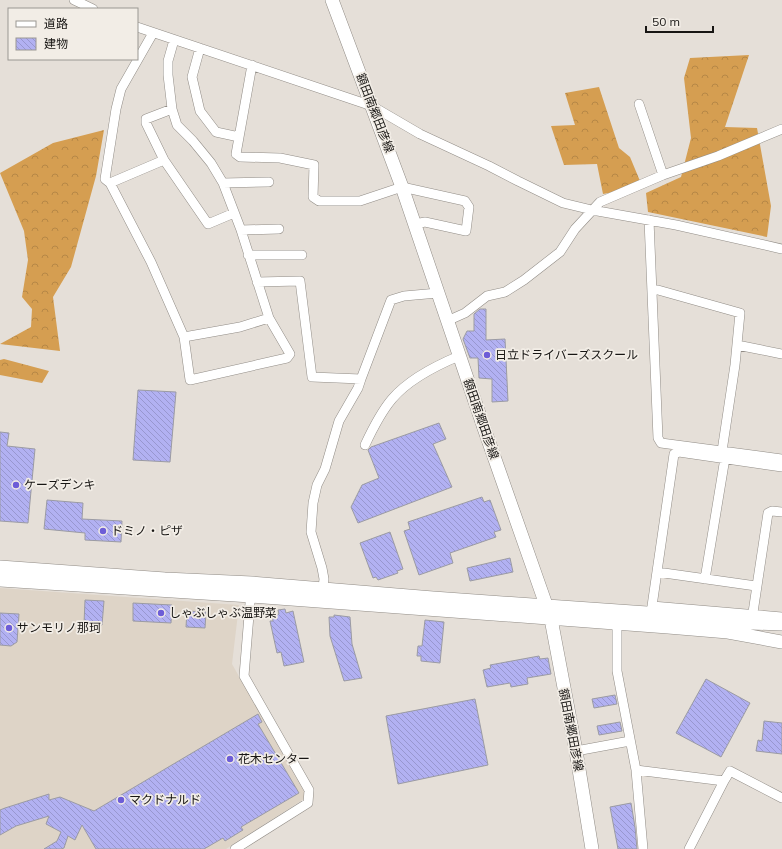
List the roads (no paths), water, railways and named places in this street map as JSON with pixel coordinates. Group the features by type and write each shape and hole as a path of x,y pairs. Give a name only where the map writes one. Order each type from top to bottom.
{"street":[{"path":"74,0 91,8"},
{"name":"額田南郷田彦線","path":"332,0 402,187 459,356 551,619 576,751 592,849"},
{"path":"138,27 372,106 420,134 563,203 592,210 676,225 782,249"},
{"path":"138,59 153,33"},
{"path":"138,60 121,89 116,109 105,179 110,183 151,262 184,337 190,380 287,358 290,354 270,318 224,183 206,157 177,125 172,109 168,75 168,61 174,40"},
{"path":"200,48 192,78 200,111 216,132 239,137"},
{"path":"252,65 236,154 240,157 280,158 314,165 313,197 319,201 360,201 402,187 465,201 469,207 466,231 425,222 415,224"},
{"path":"639,104 663,175"},
{"path":"172,109 146,119 146,123 164,160 208,224 234,213"},
{"path":"448,321 465,313 487,296 504,292 524,280 560,252 575,229 600,202 663,175 718,156 782,130"},
{"path":"110,183 164,160"},
{"path":"224,183 269,182"},
{"path":"649,220 658,438 661,443 782,467"},
{"path":"241,230 279,229"},
{"path":"248,255 302,255"},
{"path":"257,282 300,281 312,377 361,379"},
{"path":"652,290 658,290 740,314 723,455 705,579"},
{"path":"323,588 324,579 322,568 311,532 313,502 317,485 325,469 339,421 358,388 391,300 404,296 438,293"},
{"path":"184,337 240,327 270,318"},
{"path":"737,345 782,354"},
{"path":"365,445 391,400 403,388 437,365 459,356"},
{"path":"651,610 674,454 679,452 782,459"},
{"path":"752,619 768,513 772,511 782,512"},
{"path":"0,566 165,579 252,590 551,619 728,632 782,642"},
{"path":"657,572 756,586"},
{"path":"0,580 252,590 323,588 433,598 651,610 752,619 782,624"},
{"path":"235,849 308,803 309,790 244,676 252,590"},
{"path":"752,619 782,617"},
{"path":"752,619 782,629"},
{"path":"617,623 617,671 636,770 643,849"},
{"path":"696,629 741,642 782,650"},
{"path":"576,751 630,741"},
{"path":"636,770 724,782"},
{"path":"689,849 730,771 782,798"}],"place":[{"name":"日立ドライバーズスクール","path":"487,355"},
{"name":"ケーズデンキ","path":"16,485"},
{"name":"ドミノ・ピザ","path":"103,531"},
{"name":"しゃぶしゃぶ温野菜","path":"161,613"},
{"name":"サンモリノ那珂","path":"9,628"},
{"name":"花木センター","path":"230,759"},
{"name":"マクドナルド","path":"121,800"}]}
